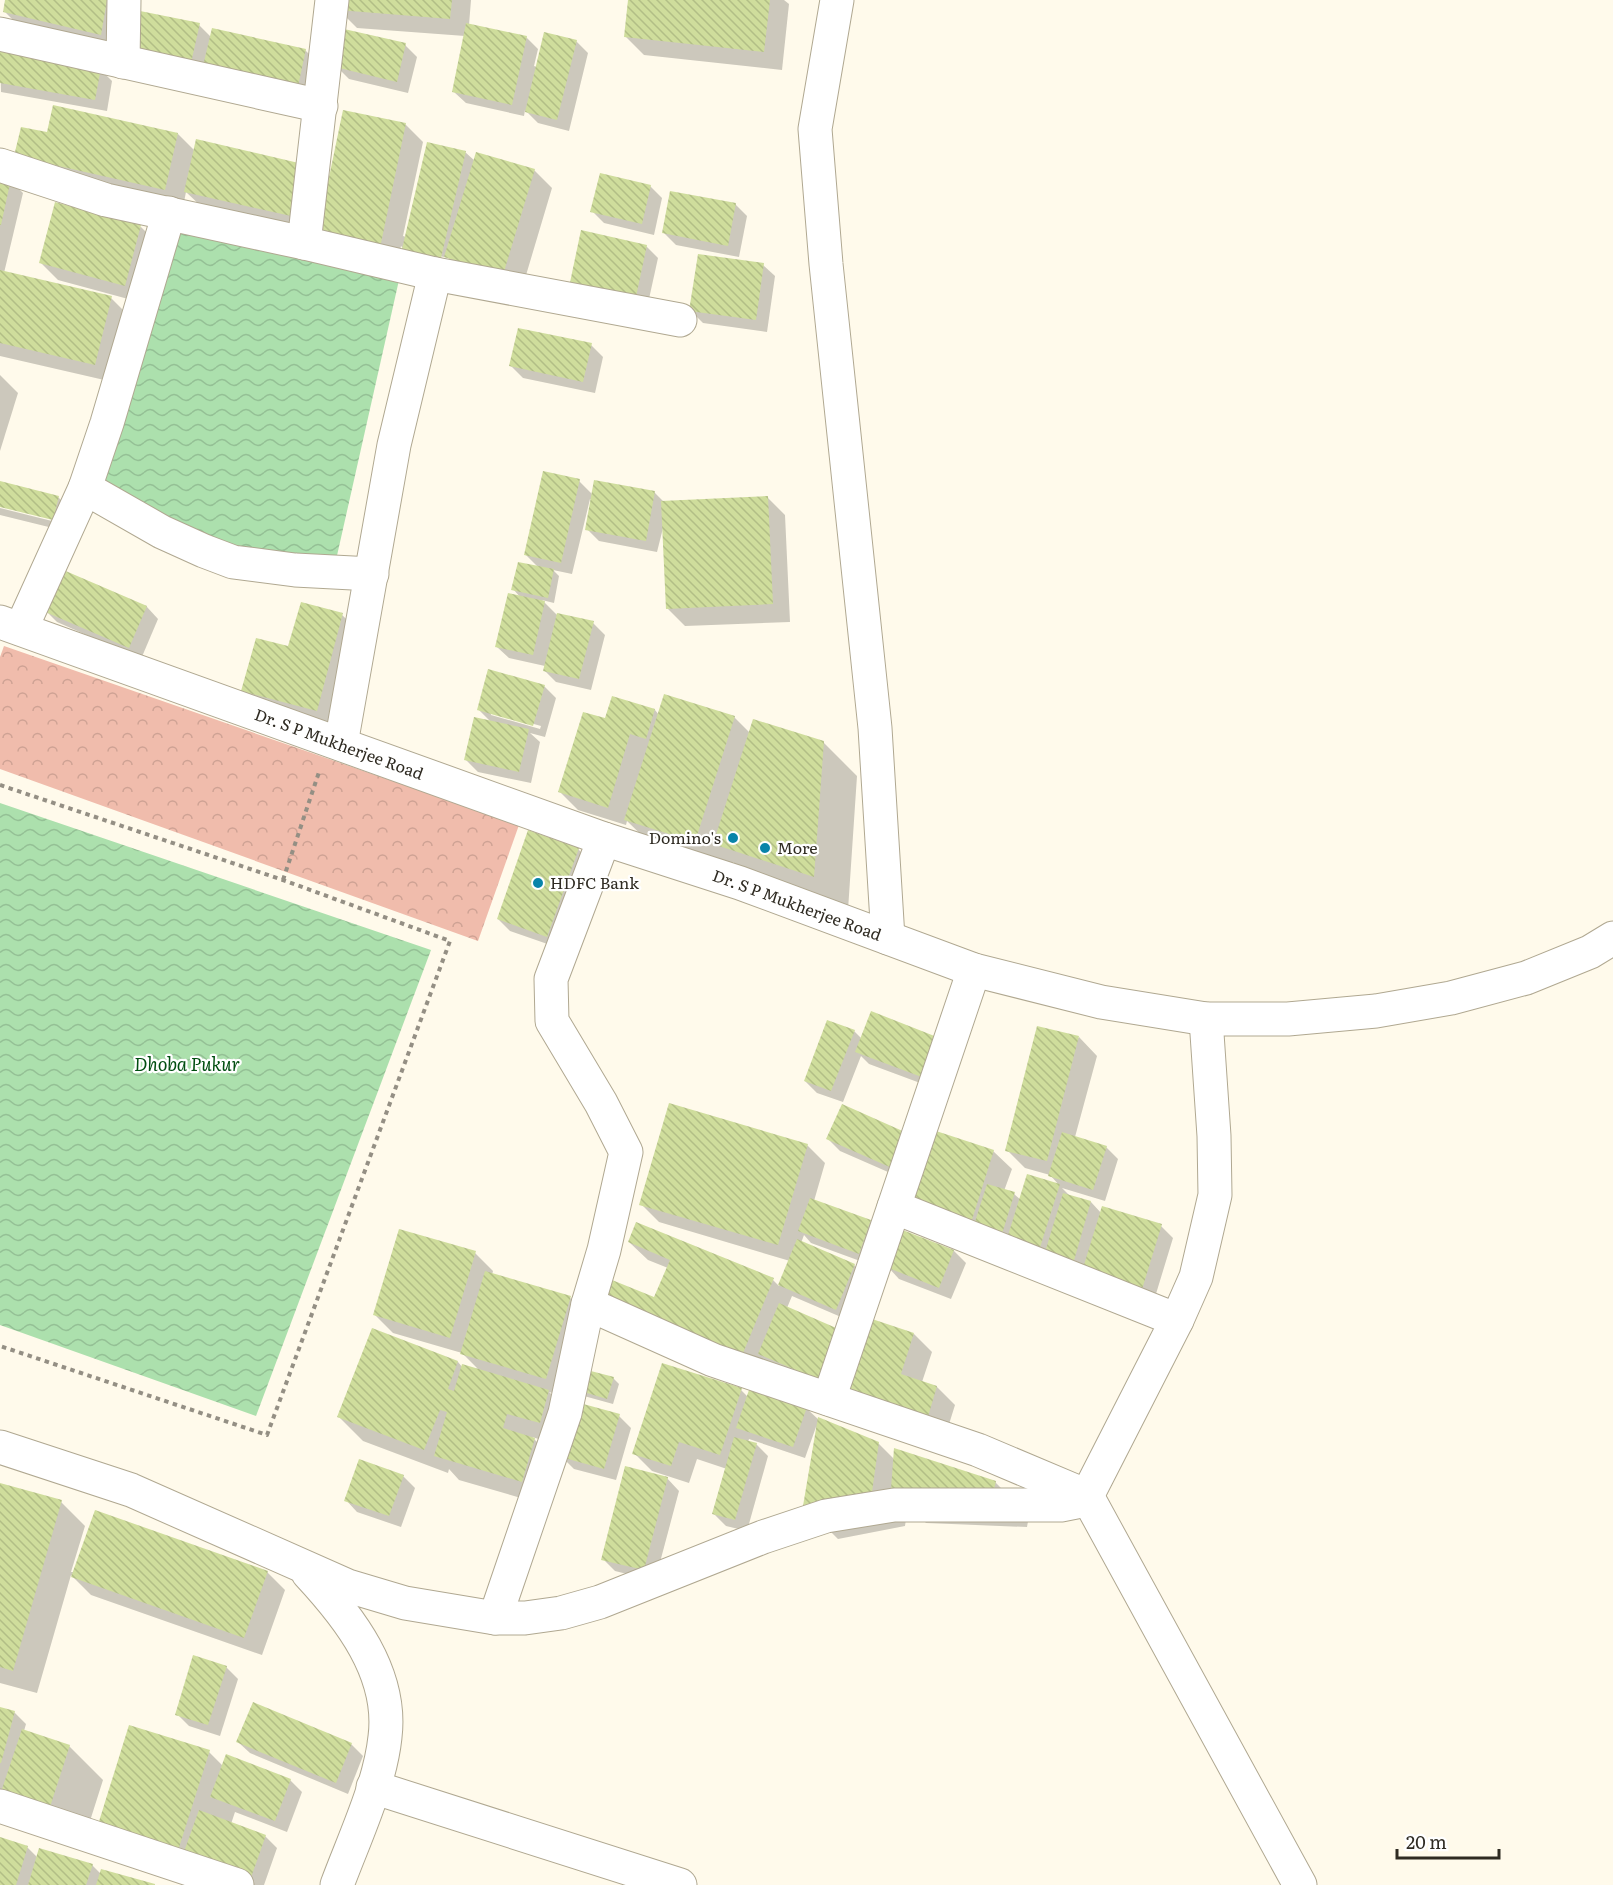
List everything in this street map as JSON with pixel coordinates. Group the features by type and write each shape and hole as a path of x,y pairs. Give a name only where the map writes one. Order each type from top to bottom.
{"street":[{"path":"123,0 123,62"},
{"path":"304,243 332,0"},
{"path":"837,0 815,129 826,264 875,728 888,938"},
{"path":"0,34 321,106"},
{"path":"0,165 106,200 435,274 680,320"},
{"path":"10,625 85,488 107,423 169,213"},
{"path":"335,742 372,574 394,445 435,274"},
{"path":"85,488 162,532 204,552 233,562 295,570 372,574"},
{"name":"Dr. S P Mukherjee Road","path":"10,625 604,839 740,883 974,970 1101,1002 1206,1019 1288,1019 1376,1011 1451,998 1526,978 1605,949"},
{"path":"495,1618 565,1413 588,1304 604,1250 626,1152 601,1103 552,1021 551,979 604,839"},
{"path":"829,1399 974,970"},
{"path":"0,1447 131,1490 348,1586 405,1603 495,1618 525,1618 561,1613 600,1602 763,1537 825,1516 894,1505 1061,1505 1076,1502 1087,1496 1177,1320 1196,1277 1215,1195 1214,1136 1206,1019"},
{"path":"894,1207 1177,1320"},
{"path":"588,1304 713,1360 978,1450 1087,1496 1300,1885"},
{"path":"303,1567 337,1605 358,1634 381,1686 385,1713 386,1736 373,1787 337,1885"},
{"path":"373,1787 681,1885"},
{"path":"0,1806 237,1885"}],"path":[{"path":"283,880 335,742"},
{"path":"0,786 283,880 450,941 267,1435 0,1346"}],"green space":[{"path":"4,646 519,825 478,941 0,769 0,657"}],"water":[{"path":"176,230 399,280 336,560 245,551 203,539 102,482"},
{"name":"Dhoba Pukur","path":"0,803 431,950 256,1416 0,1325"}],"building":[{"path":"5,0 107,0 101,35 3,12"},
{"path":"339,0 452,0 450,19 338,10"},
{"path":"628,0 770,0 764,52 624,37"},
{"path":"140,11 200,23 191,63 132,51"},
{"path":"466,23 527,36 512,105 452,92"},
{"path":"212,28 306,49 297,91 202,70"},
{"path":"344,29 406,43 397,82 335,67"},
{"path":"544,32 577,40 557,120 525,112"},
{"path":"0,49 101,68 95,100 0,83"},
{"path":"53,105 178,133 165,190 14,156 21,127 47,132"},
{"path":"343,110 406,123 380,248 317,235"},
{"path":"196,139 303,164 291,216 184,192"},
{"path":"427,142 466,151 441,258 402,249"},
{"path":"476,152 535,169 503,275 444,257"},
{"path":"600,173 651,185 642,224 590,212"},
{"path":"0,177 11,179 1,225 0,225"},
{"path":"670,191 736,203 728,246 662,233"},
{"path":"55,202 141,225 125,286 39,263"},
{"path":"581,230 647,245 634,306 568,292"},
{"path":"698,254 764,263 756,320 689,311"},
{"path":"0,270 112,296 95,365 0,343"},
{"path":"518,328 592,343 583,382 509,366"},
{"path":"543,471 580,479 561,563 524,555"},
{"path":"594,480 655,491 646,541 585,530"},
{"path":"0,481 59,496 53,520 0,507"},
{"path":"768,496 773,604 666,609 661,501"},
{"path":"518,562 554,569 548,598 511,590"},
{"path":"61,569 147,606 129,648 43,611"},
{"path":"508,593 545,601 533,655 495,647"},
{"path":"301,602 343,613 317,711 241,691 256,638 288,646"},
{"path":"557,613 594,621 579,679 543,671"},
{"path":"488,669 545,685 533,726 477,710"},
{"path":"664,694 735,716 695,842 624,820"},
{"path":"612,696 655,709 646,739 630,734 608,808 558,792 583,712 605,718"},
{"path":"474,717 529,729 519,772 464,760"},
{"path":"753,719 824,741 814,877 713,844"},
{"name":"HDFC Bank","path":"528,830 579,848 547,937 497,919"},
{"path":"871,1011 942,1039 927,1079 855,1052"},
{"path":"827,1020 855,1030 831,1091 804,1081"},
{"path":"1037,1026 1079,1036 1047,1161 1005,1151"},
{"path":"669,1103 808,1144 778,1245 639,1205"},
{"path":"842,1104 907,1133 892,1168 826,1139"},
{"path":"930,1129 994,1150 970,1226 905,1205"},
{"path":"1062,1132 1107,1146 1093,1190 1048,1176"},
{"path":"1027,1174 1060,1184 1037,1257 1005,1245"},
{"path":"987,1184 1015,1192 1001,1237 973,1228"},
{"path":"1063,1193 1091,1201 1071,1271 1042,1262"},
{"path":"810,1198 871,1220 859,1254 798,1231"},
{"path":"1102,1206 1162,1224 1140,1296 1080,1278"},
{"path":"636,1222 774,1278 741,1358 603,1302 612,1280 654,1297 670,1260 628,1242"},
{"path":"399,1229 476,1251 450,1338 373,1315"},
{"path":"900,1229 954,1250 939,1288 886,1267"},
{"path":"797,1239 855,1264 836,1310 778,1285"},
{"path":"485,1271 571,1296 546,1379 460,1354"},
{"path":"779,1303 843,1331 822,1381 758,1354"},
{"path":"863,1316 914,1333 901,1374 937,1386 927,1420 839,1393"},
{"path":"372,1328 458,1361 448,1389 454,1391 462,1364 549,1390 540,1423 507,1414 503,1428 535,1438 522,1482 434,1456 447,1412 440,1410 424,1450 337,1417"},
{"path":"662,1363 742,1388 720,1455 679,1442 671,1466 632,1454"},
{"path":"583,1369 614,1377 607,1399 577,1390"},
{"path":"750,1387 807,1407 793,1447 736,1428"},
{"path":"576,1402 620,1414 604,1469 561,1457"},
{"path":"818,1417 879,1442 872,1492 803,1506"},
{"path":"734,1437 757,1443 735,1520 712,1514"},
{"path":"894,1448 996,1481 993,1494 891,1489"},
{"path":"359,1459 404,1475 389,1516 344,1501"},
{"path":"625,1466 668,1477 644,1570 601,1560"},
{"path":"0,1483 62,1500 13,1671 0,1667"},
{"path":"95,1510 268,1571 244,1638 71,1577"},
{"path":"193,1655 227,1666 208,1725 175,1715"},
{"path":"253,1702 352,1743 336,1783 236,1742"},
{"path":"0,1707 15,1711 1,1763 0,1763"},
{"path":"129,1725 210,1750 176,1857 96,1831"},
{"path":"22,1729 70,1745 49,1810 0,1795"},
{"path":"226,1754 291,1779 275,1821 210,1797"},
{"path":"199,1810 266,1835 249,1883 181,1860"},
{"path":"0,1837 28,1846 16,1885 0,1885"},
{"path":"39,1848 93,1864 86,1885 28,1885"},
{"path":"101,1869 155,1884 155,1885 96,1885"}],"place":[{"name":"Domino's","path":"733,838"},
{"name":"More","path":"765,848"},
{"name":"HDFC Bank","path":"538,883"}]}
